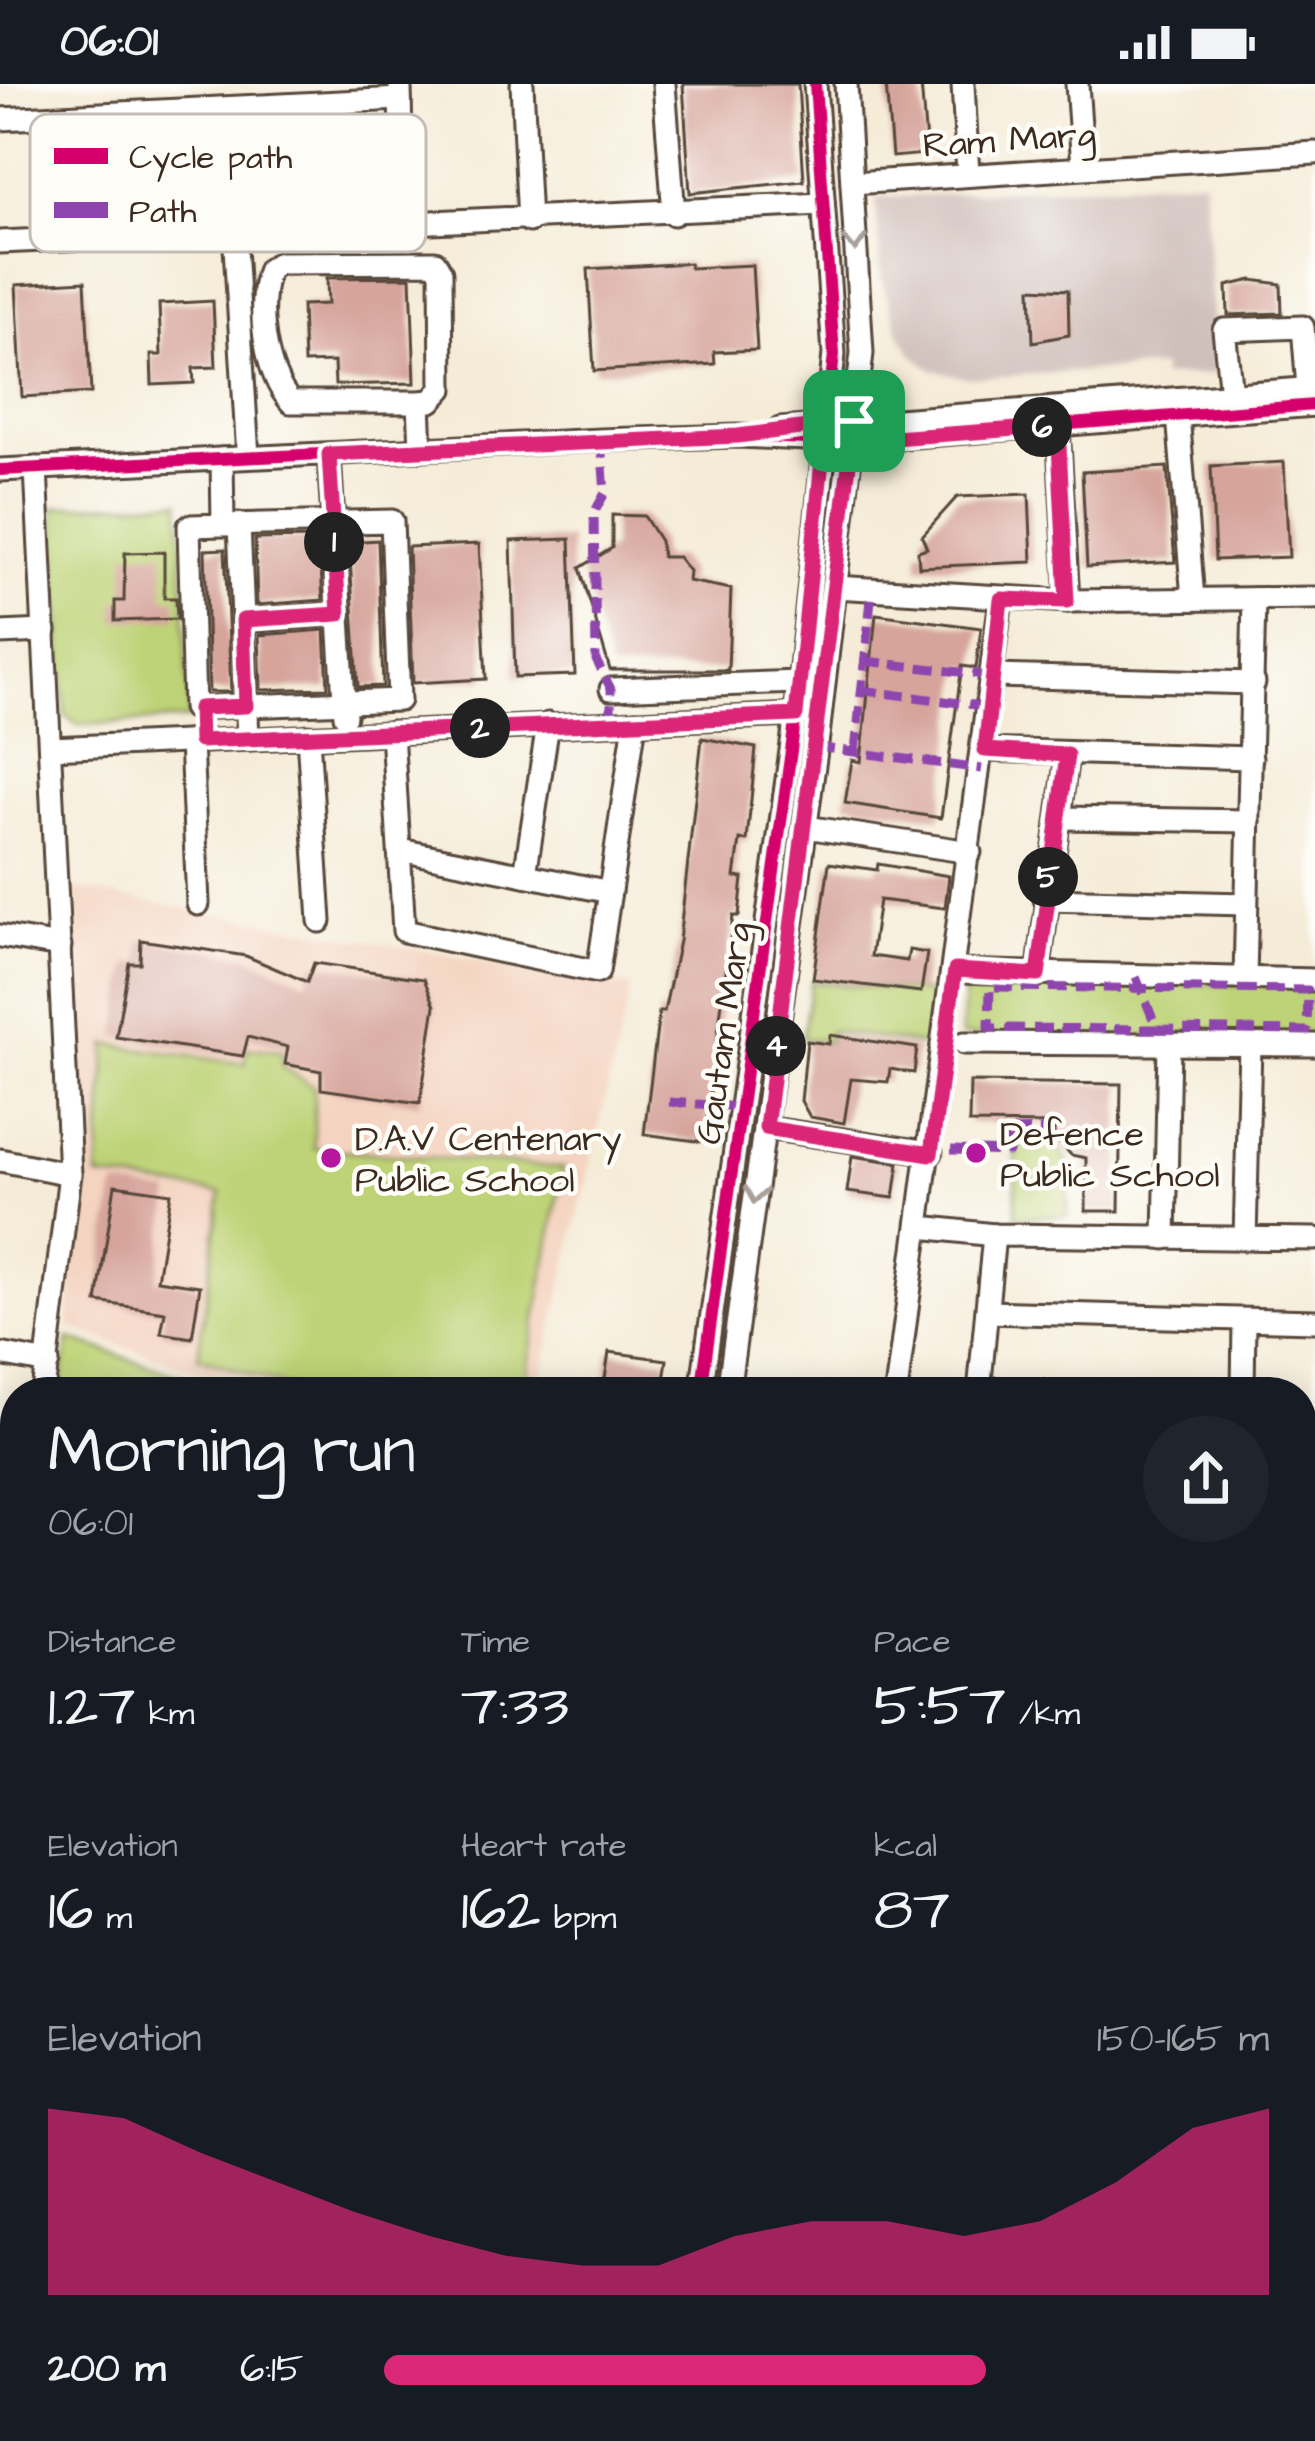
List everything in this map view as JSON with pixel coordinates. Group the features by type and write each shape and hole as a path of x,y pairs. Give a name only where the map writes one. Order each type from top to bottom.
{"street":[{"path":"522,84 529,221"},
{"path":"664,84 674,214"},
{"path":"846,84 862,353 853,431"},
{"path":"963,84 968,175"},
{"path":"1078,84 1083,166"},
{"path":"426,224 824,204 810,86"},
{"path":"74,114 400,92"},
{"path":"0,119 30,117"},
{"name":"Ram Marg","path":"851,183 1315,153"},
{"name":"Gautam Marg","path":"703,1377 796,715 834,354 824,204"},
{"path":"0,242 30,241"},
{"path":"235,252 248,457"},
{"path":"435,262 441,272 442,389 431,401 418,402 291,402 267,365 269,268 279,263 435,262"},
{"path":"1231,394 1224,330 1304,327 1313,394"},
{"path":"853,431 1231,394 1313,394"},
{"path":"0,470 825,431 1058,426 1178,416 1313,394"},
{"path":"418,402 422,449"},
{"path":"1178,416 1193,599"},
{"path":"1058,426 1067,601"},
{"name":"Gautam Marg","path":"730,1377 806,827 853,431"},
{"path":"329,454 345,734"},
{"path":"222,459 243,620 248,739"},
{"path":"36,468 70,1174 46,1377"},
{"path":"392,521 399,700 194,708 190,526 231,525 392,521"},
{"path":"835,587 1067,601 1315,598"},
{"path":"898,1377 938,1150 1001,599"},
{"path":"1245,979 1254,599"},
{"path":"243,620 339,614"},
{"path":"0,633 45,632"},
{"path":"994,676 1254,683"},
{"path":"611,689 799,682"},
{"path":"198,904 199,708"},
{"path":"51,748 796,715"},
{"path":"392,732 404,931 598,971 635,722"},
{"path":"525,875 548,724"},
{"path":"308,736 320,921"},
{"path":"985,750 1251,758"},
{"path":"1038,975 1067,755"},
{"path":"1061,818 1249,820"},
{"path":"806,827 970,852"},
{"path":"400,850 610,892"},
{"path":"1045,898 1246,904"},
{"path":"0,936 60,946"},
{"path":"955,970 1315,980"},
{"path":"964,1043 1315,1046"},
{"path":"1165,1238 1169,1044"},
{"path":"1245,1239 1250,1045"},
{"path":"766,1128 938,1150"},
{"path":"0,1160 70,1174"},
{"path":"921,1227 994,1234 1315,1239"},
{"path":"981,1377 994,1234"},
{"path":"987,1312 1315,1321"},
{"path":"1243,1377 1244,1320"},
{"path":"0,1354 48,1364"}],"path":[{"path":"706,1123 716,1124"}],"shaded area":[{"path":"1204,179 1216,374 1162,377 1161,367 966,378 932,369 912,354 899,332 881,277 876,198"},
{"name":"D.A.V Centenary Public School","path":"71,888 631,987 541,1377 214,1377 69,1328"}],"green space":[{"path":"180,501 189,719 78,725 65,716 54,507"},
{"path":"965,980 1315,986 1315,1035 961,1036"},
{"path":"811,982 937,993 930,1046 830,1031 828,1042 802,1038"},
{"path":"107,1044 245,1064 248,1048 282,1051 282,1067 314,1087 314,1148 563,1168 526,1377 257,1377 198,1357 221,1193 98,1177"},
{"path":"1015,1134 1051,1134 1067,1161 1068,1216 1016,1217"},
{"path":"69,1339 184,1377 62,1377"}],"building":[{"path":"683,84 798,84 804,181 690,193"},
{"path":"886,84 921,84 927,154 892,157"},
{"path":"689,263 690,268 752,265 757,350 714,352 715,364 594,371 588,269"},
{"path":"411,277 415,383 335,385 334,362 304,363 302,305 328,304 327,278"},
{"path":"1252,280 1281,284 1282,313 1228,315 1227,286"},
{"path":"85,281 91,393 22,397 16,285"},
{"path":"1031,288 1068,290 1069,335 1033,342"},
{"path":"213,301 216,367 193,368 194,383 152,385 151,355 161,355 159,304"},
{"path":"1284,462 1289,557 1215,560 1211,466"},
{"path":"1167,467 1175,562 1087,567 1082,472"},
{"path":"1029,494 1032,562 919,567 918,551 927,548 922,536 957,497"},
{"path":"612,515 644,516 660,541 662,557 678,557 689,571 688,581 731,589 728,670 610,670 580,568 612,548"},
{"path":"319,538 323,600 257,605 255,539"},
{"path":"570,539 575,675 515,677 511,541"},
{"path":"378,540 383,686 358,687 349,542"},
{"path":"479,544 486,679 413,683 408,547"},
{"path":"225,549 231,692 209,692 205,550"},
{"path":"164,552 164,598 176,598 177,619 115,621 115,601 124,601 125,553"},
{"path":"876,614 981,628 976,668 962,666 941,818 845,803 852,760 861,762"},
{"path":"325,630 328,688 261,690 259,635"},
{"path":"702,738 756,748 747,841 740,840 735,877 743,878 739,916 733,916 704,1142 644,1134 659,1012 664,1012 679,941"},
{"path":"829,863 877,870 878,864 949,876 945,908 879,900 871,956 907,961 909,950 927,953 921,992 813,979"},
{"path":"141,940 246,956 307,982 314,963 424,979 435,1006 420,1103 321,1089 321,1071 285,1064 288,1047 248,1037 243,1056 116,1037 129,963 140,963"},
{"path":"830,1035 917,1048 914,1073 890,1069 888,1082 851,1079 844,1123 810,1117 801,1101 807,1041 829,1044"},
{"path":"970,1082 1121,1084 1119,1211 1086,1211 1086,1158 1071,1155 1054,1136 1054,1124 969,1123"},
{"path":"852,1156 899,1163 894,1198 847,1192"},
{"path":"115,1185 171,1193 157,1280 200,1286 192,1338 161,1333 165,1312 97,1302"},
{"path":"609,1352 667,1360 664,1377 605,1377"}],"marked path":[{"path":"601,440 605,493 594,513 596,660 611,689 611,722"},
{"path":"855,751 872,590"},
{"path":"865,661 994,676"},
{"path":"861,690 990,707"},
{"path":"816,747 982,769"},
{"path":"1136,977 1157,1029 989,1028 990,987 1308,990 1307,1031 1157,1029"},
{"path":"716,1084 717,1070"},
{"path":"669,1102 741,1107"},
{"path":"951,1150 1009,1152 1010,1131 1054,1130"}],"cycle path":[{"path":"703,1377 796,715 834,354 815,84"},
{"path":"0,470 601,440 738,436 852,441 1315,405"}],"place":[{"name":"Defence Public School","path":"976,1153"},
{"name":"D.A.V Centenary Public School","path":"331,1158"}],"route":[{"path":"854,421 738,436 329,454 339,614 243,620 246,706 199,708 200,741 796,715 824,441 852,441 766,1128 931,1154 955,970 1038,975 1067,755 985,750 1001,599 1067,601 1058,426 852,441 854,421"}]}
